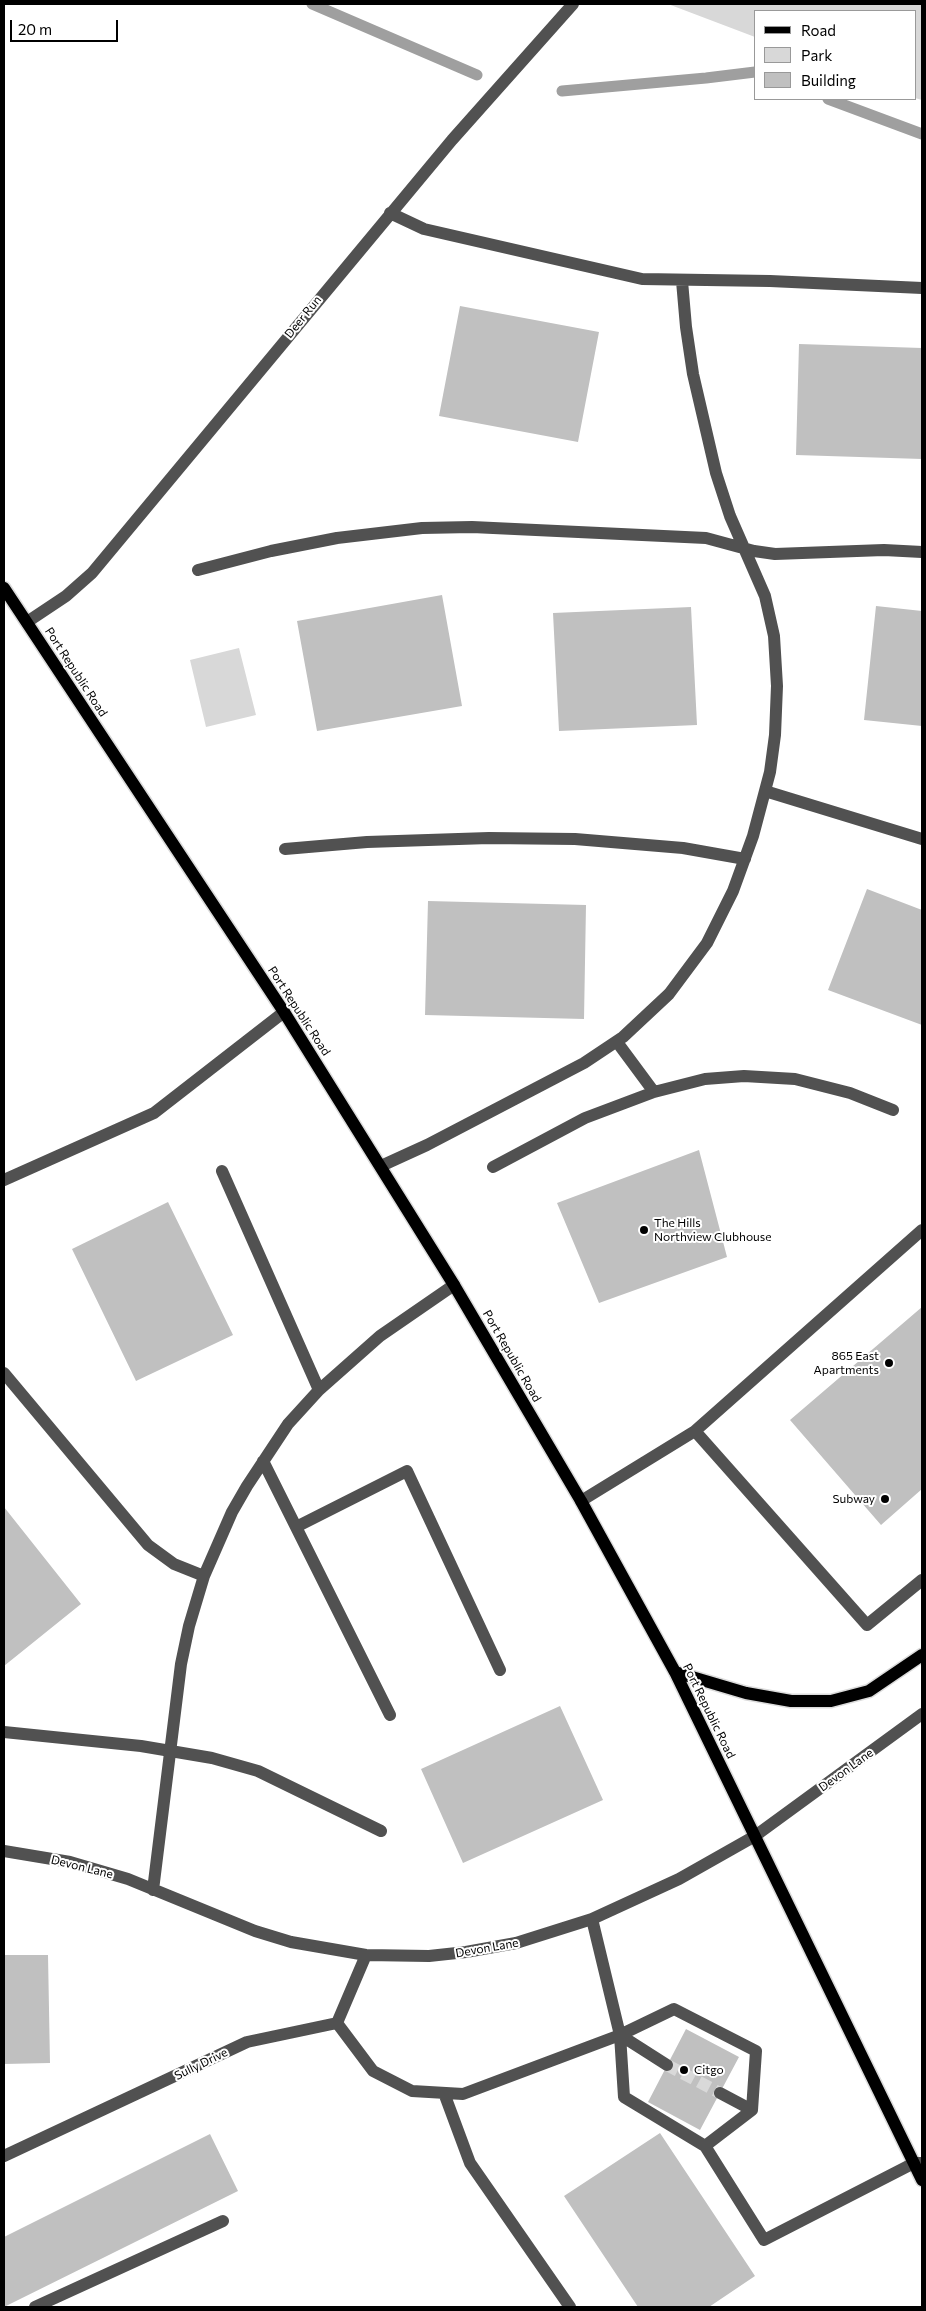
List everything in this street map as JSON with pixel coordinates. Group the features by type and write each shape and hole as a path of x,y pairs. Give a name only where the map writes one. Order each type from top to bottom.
{"main road":[{"name":"Port Republic Road","path":"4,588 284,1012 454,1285 581,1501 675,1672 918,2163 922,2180"},
{"path":"675,1672 746,1692 791,1702 831,1702 869,1691 922,1655"}],"street":[{"name":"Deer Run","path":"27,622 66,596 92,573 452,140 573,4"},
{"path":"390,214 424,229 642,279 770,281 922,288"},
{"path":"380,1166 427,1145 584,1063 617,1042 669,994 693,964 714,930 745,859 765,791 775,735 777,686 774,636 765,596 743,548 720,487 697,390 686,327 682,281"},
{"path":"198,570 271,551 337,538 422,528 472,527 706,538 775,554 884,550 922,552"},
{"path":"765,791 922,839"},
{"path":"285,849 367,842 489,838 575,839 683,848 745,859"},
{"path":"4,1180 154,1114 284,1012"},
{"path":"617,1042 654,1092"},
{"path":"493,1167 585,1118 654,1092 705,1079 764,1076 795,1079 828,1086 893,1110"},
{"path":"222,1171 319,1390"},
{"path":"581,1501 695,1431 922,1230"},
{"path":"153,1890 181,1664 189,1626 204,1576 232,1512 288,1424 319,1390 380,1336 454,1285"},
{"path":"4,1373 148,1545 174,1564 204,1576"},
{"path":"695,1431 867,1625 922,1580"},
{"path":"263,1461 390,1715"},
{"path":"296,1527 407,1471 500,1670"},
{"name":"Devon Lane","path":"4,1851 70,1862 128,1879 255,1931 292,1942 366,1955 429,1956 466,1952 516,1943 592,1920 679,1879 756,1836 922,1714"},
{"path":"4,1732 170,1751 212,1758 258,1771 381,1831"},
{"path":"592,1920 620,2035 624,2097 705,2146 764,2240 918,2163"},
{"path":"366,1955 337,2023 372,2071 412,2091 463,2094 620,2035 674,2009 756,2051 752,2110 705,2146"},
{"name":"Sully Drive","path":"4,2156 247,2042 337,2023"},
{"path":"620,2035 667,2065"},
{"path":"444,2092 470,2162 570,2307"},
{"path":"720,2093 752,2110"},
{"path":"35,2307 223,2221"}],"green space":[{"path":"668,4 922,4 922,100 916,98 916,10 754,10 754,37"},
{"path":"239,648 256,715 206,727 190,660"}],"building":[{"path":"460,306 599,332 578,442 439,416"},
{"path":"799,344 922,348 922,459 796,455"},
{"path":"442,595 462,706 317,731 297,621"},
{"path":"876,606 922,611 922,726 864,720"},
{"path":"691,607 697,725 559,731 553,613"},
{"path":"867,889 922,910 922,1025 828,990"},
{"path":"428,901 586,905 584,1019 425,1015"},
{"name":"The Hills Northview Clubhouse","path":"699,1150 727,1257 599,1303 557,1203"},
{"path":"168,1202 233,1335 136,1381 72,1249"},
{"name":"865 East Apartments","path":"922,1307 922,1489 881,1525 790,1420"},
{"path":"4,1507 81,1604 4,1666"},
{"path":"560,1706 603,1800 463,1863 421,1769"},
{"path":"4,1955 48,1955 50,2063 4,2064"},
{"path":"686,2029 739,2057 700,2130 648,2102"},
{"path":"660,2133 755,2276 709,2307 638,2307 564,2196"},
{"path":"210,2134 238,2191 4,2307 4,2237"}],"waterway":[{"path":"312,4 477,75"},
{"path":"562,91 754,72"},
{"path":"831,100 922,134"}],"tunnel":[{"path":"667,2065 720,2093"}],"place":[{"name":"The Hills Northview Clubhouse","path":"644,1230"},
{"name":"865 East Apartments","path":"889,1363"},
{"name":"Subway","path":"885,1499"},
{"name":"Citgo","path":"684,2070"}]}
